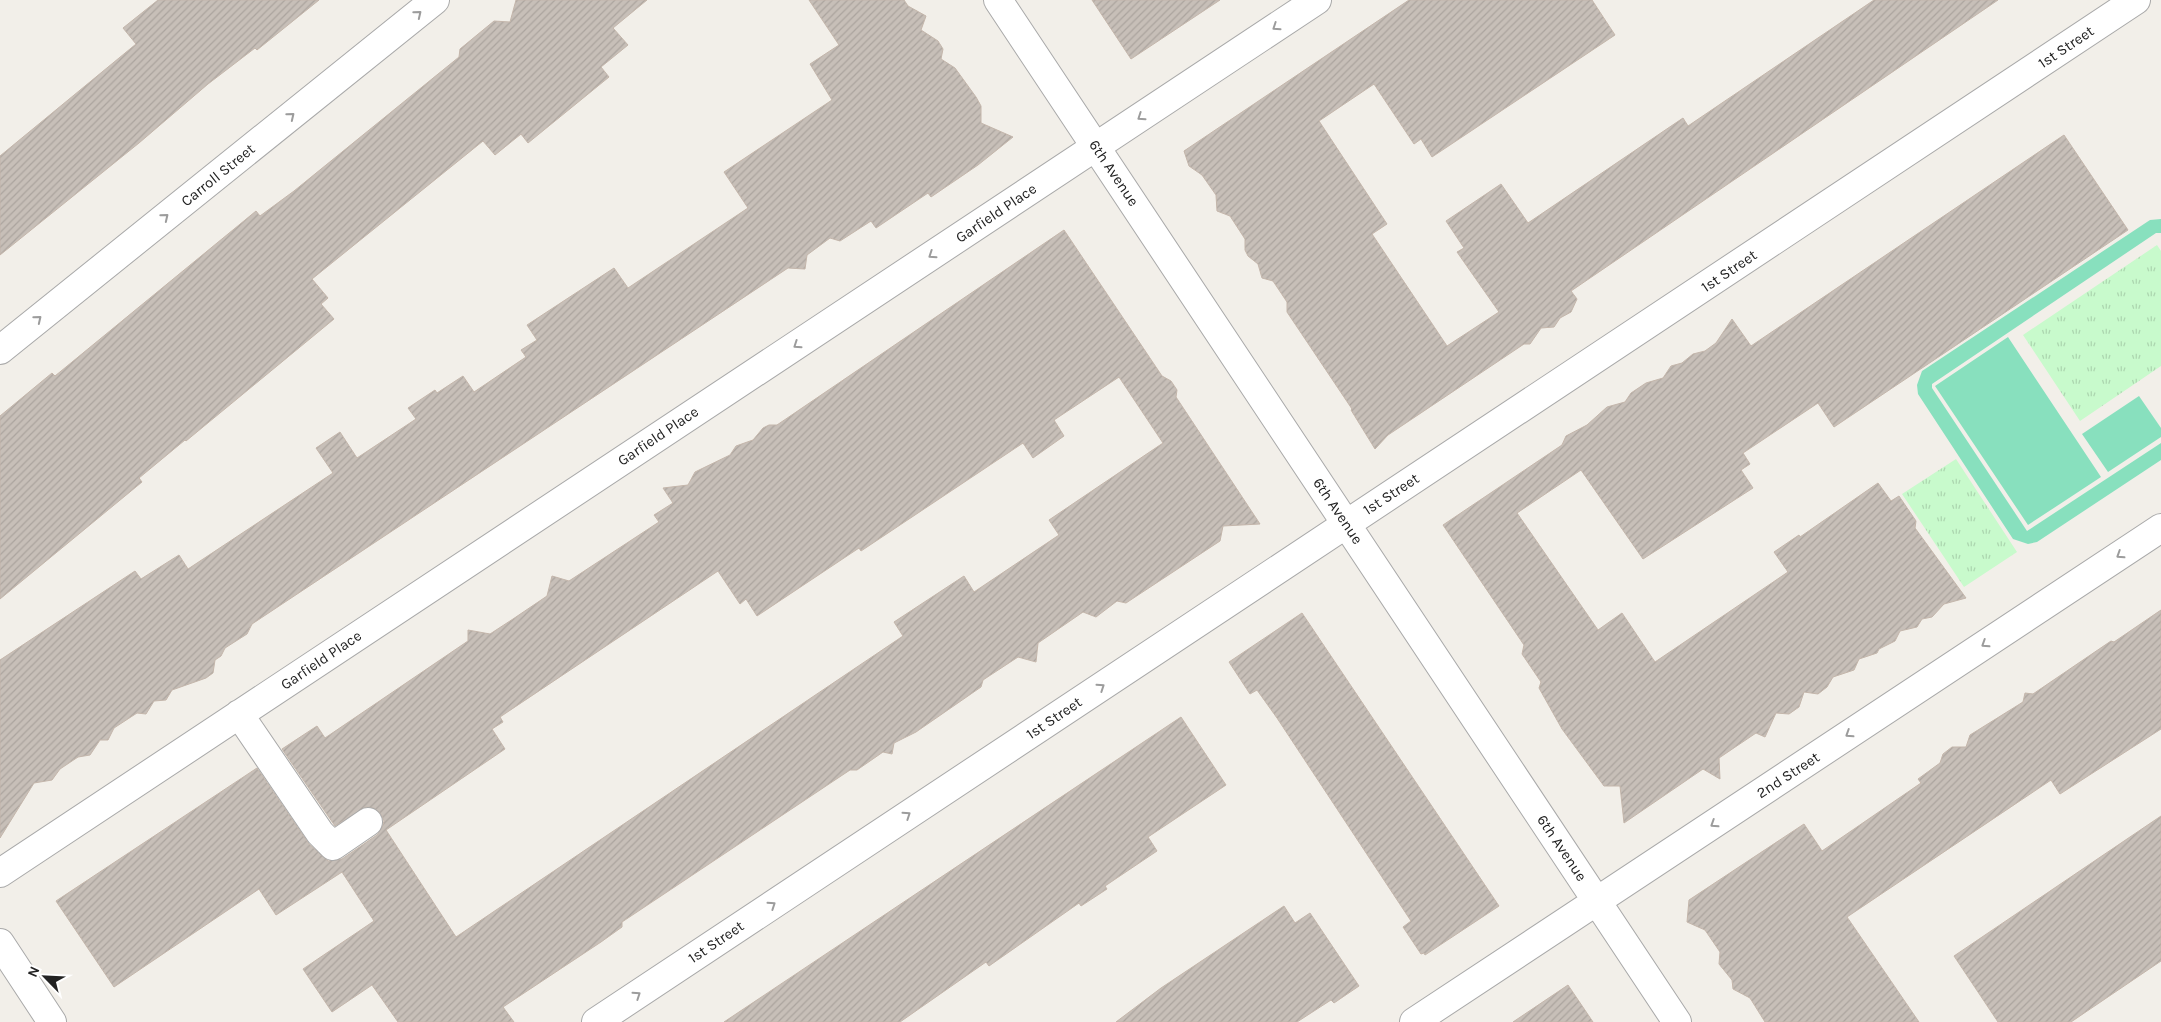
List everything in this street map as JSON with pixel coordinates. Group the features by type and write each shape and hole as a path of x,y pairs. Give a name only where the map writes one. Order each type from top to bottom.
{"street":[{"name":"Carroll Street","path":"0,350 435,0"},
{"name":"6th Avenue","path":"998,0 1677,1022"},
{"name":"Garfield Place","path":"0,873 1317,0"},
{"name":"1st Street","path":"596,1022 2136,0"},
{"name":"2nd Street","path":"1414,1022 2161,528"},
{"path":"239,714 320,833 333,846 368,822"},
{"path":"0,943 52,1022"}],"green space":[{"path":"2161,219 2161,233 2156,233 1932,384 1932,388 2027,531 2161,443 2161,460 2037,542 2028,544 2013,539 1918,394 1917,385 1922,371 2150,220"},
{"path":"2157,245 2161,251 2161,366 2080,421 2023,335"},
{"path":"2008,337 2101,477 2028,525 1935,386"},
{"path":"2139,396 2161,428 2161,437 2108,472 2082,434"},
{"path":"1956,459 2017,552 1964,587 1902,494"}],"building":[{"path":"158,0 319,0 257,50 255,48 208,84 139,143 0,255 0,156 136,44 123,28"},
{"path":"516,0 647,0 613,28 628,45 601,67 609,77 528,143 521,134 495,155 483,141 312,279 328,298 321,304 334,319 139,478 142,482 0,599 0,416 52,373 55,376 256,211 260,216 294,191 459,57 460,49 494,21 510,22"},
{"path":"809,0 904,0 908,6 926,16 921,30 938,41 943,49 941,59 955,68 976,97 981,106 981,123 1013,137 978,165 931,197 928,193 876,228 871,221 840,241 830,238 807,255 805,269 788,268 252,624 247,634 225,648 221,656 215,660 213,673 206,678 172,690 166,700 154,701 146,714 137,713 114,728 108,740 100,740 90,755 78,757 60,769 52,780 34,783 0,838 0,660 135,571 141,579 179,555 188,569 333,473 316,448 340,432 357,458 416,419 408,408 435,390 437,393 463,376 474,392 526,357 521,350 537,340 527,325 614,268 628,288 748,208 724,172 832,100 810,64 839,45"},
{"path":"1092,0 1220,0 1131,59"},
{"path":"1409,0 1592,0 1615,35 1432,157 1421,139 1414,144 1374,84 1319,121 1387,224 1372,234 1447,346 1499,312 1457,252 1464,248 1446,221 1501,184 1528,223 1683,118 1688,126 1874,0 1998,0 1571,291 1577,299 1571,312 1560,318 1554,327 1541,328 1530,344 1524,344 1388,435 1375,449 1352,409 1287,312 1287,302 1273,281 1262,278 1258,264 1248,256 1245,250 1245,239 1230,216 1217,211 1216,195 1202,175 1189,166 1184,151"},
{"path":"2064,135 2128,230 1834,427 1818,403 1743,453 1750,464 1741,470 1753,488 1643,559 1581,470 1517,513 1598,630 1622,613 1655,662 1788,572 1774,552 1799,535 1800,537 1878,483 1891,501 1899,496 1916,521 1915,528 1966,598 1944,604 1932,617 1922,619 1917,627 1900,631 1895,641 1879,649 1877,653 1859,659 1854,670 1833,677 1827,687 1818,694 1804,692 1799,707 1789,714 1776,713 1765,737 1756,733 1719,758 1720,779 1703,769 1624,823 1620,786 1604,786 1562,729 1539,688 1541,682 1522,654 1524,645 1443,525 1562,445 1566,436 1587,425 1607,407 1625,402 1631,393 1646,383 1663,378 1671,366 1682,363 1693,354 1705,351 1716,343 1732,319 1751,346"},
{"path":"1064,230 1162,376 1171,381 1177,390 1176,397 1260,524 1223,526 1220,541 1126,603 1117,601 1096,617 1083,612 1038,643 1036,662 1018,657 983,680 981,687 916,732 894,743 892,754 883,752 857,770 850,770 622,922 622,927 601,942 503,1007 514,1022 398,1022 372,985 332,1012 303,969 374,921 342,872 276,915 259,889 114,987 56,901 257,768 309,844 328,861 342,859 377,835 384,821 381,814 374,808 366,807 335,826 282,749 317,726 325,738 468,641 468,630 490,634 513,619 547,596 552,576 569,581 659,522 654,515 673,503 663,488 688,485 695,472 730,455 736,446 753,440 763,428 769,425 777,425","holes":["1119,377 1163,443 1049,520 1059,535 974,592 964,576 894,622 903,636 456,937 386,830 505,749 492,729 503,722 500,717 718,571 740,604 746,599 757,616 859,548 861,551 1023,443 1033,458 1064,436 1054,420"]},
{"path":"2161,610 2161,729 2060,794 2051,780 1847,917 1919,1022 1765,1022 1750,998 1733,989 1732,980 1719,964 1720,952 1705,930 1687,922 1689,900 1804,824 1822,851 1921,783 1918,779 1940,763 1943,754 1952,747 1966,747 1970,735 2023,702 2025,693 2033,694 2111,641 2114,642"},
{"path":"1302,613 1499,906 1425,955 1424,953 1421,954 1403,927 1411,921 1277,718 1257,690 1250,694 1229,662"},
{"path":"1181,717 1226,785 1148,837 1157,851 1105,886 1107,889 1081,906 1079,903 989,966 986,962 900,1022 724,1022"},
{"path":"2161,816 2161,961 2071,1022 1998,1022 1954,956"},
{"path":"1284,906 1295,923 1310,913 1359,986 1334,1003 1331,1000 1297,1022 1116,1022 1161,988"},
{"path":"1568,985 1593,1022 1513,1022"}]}
